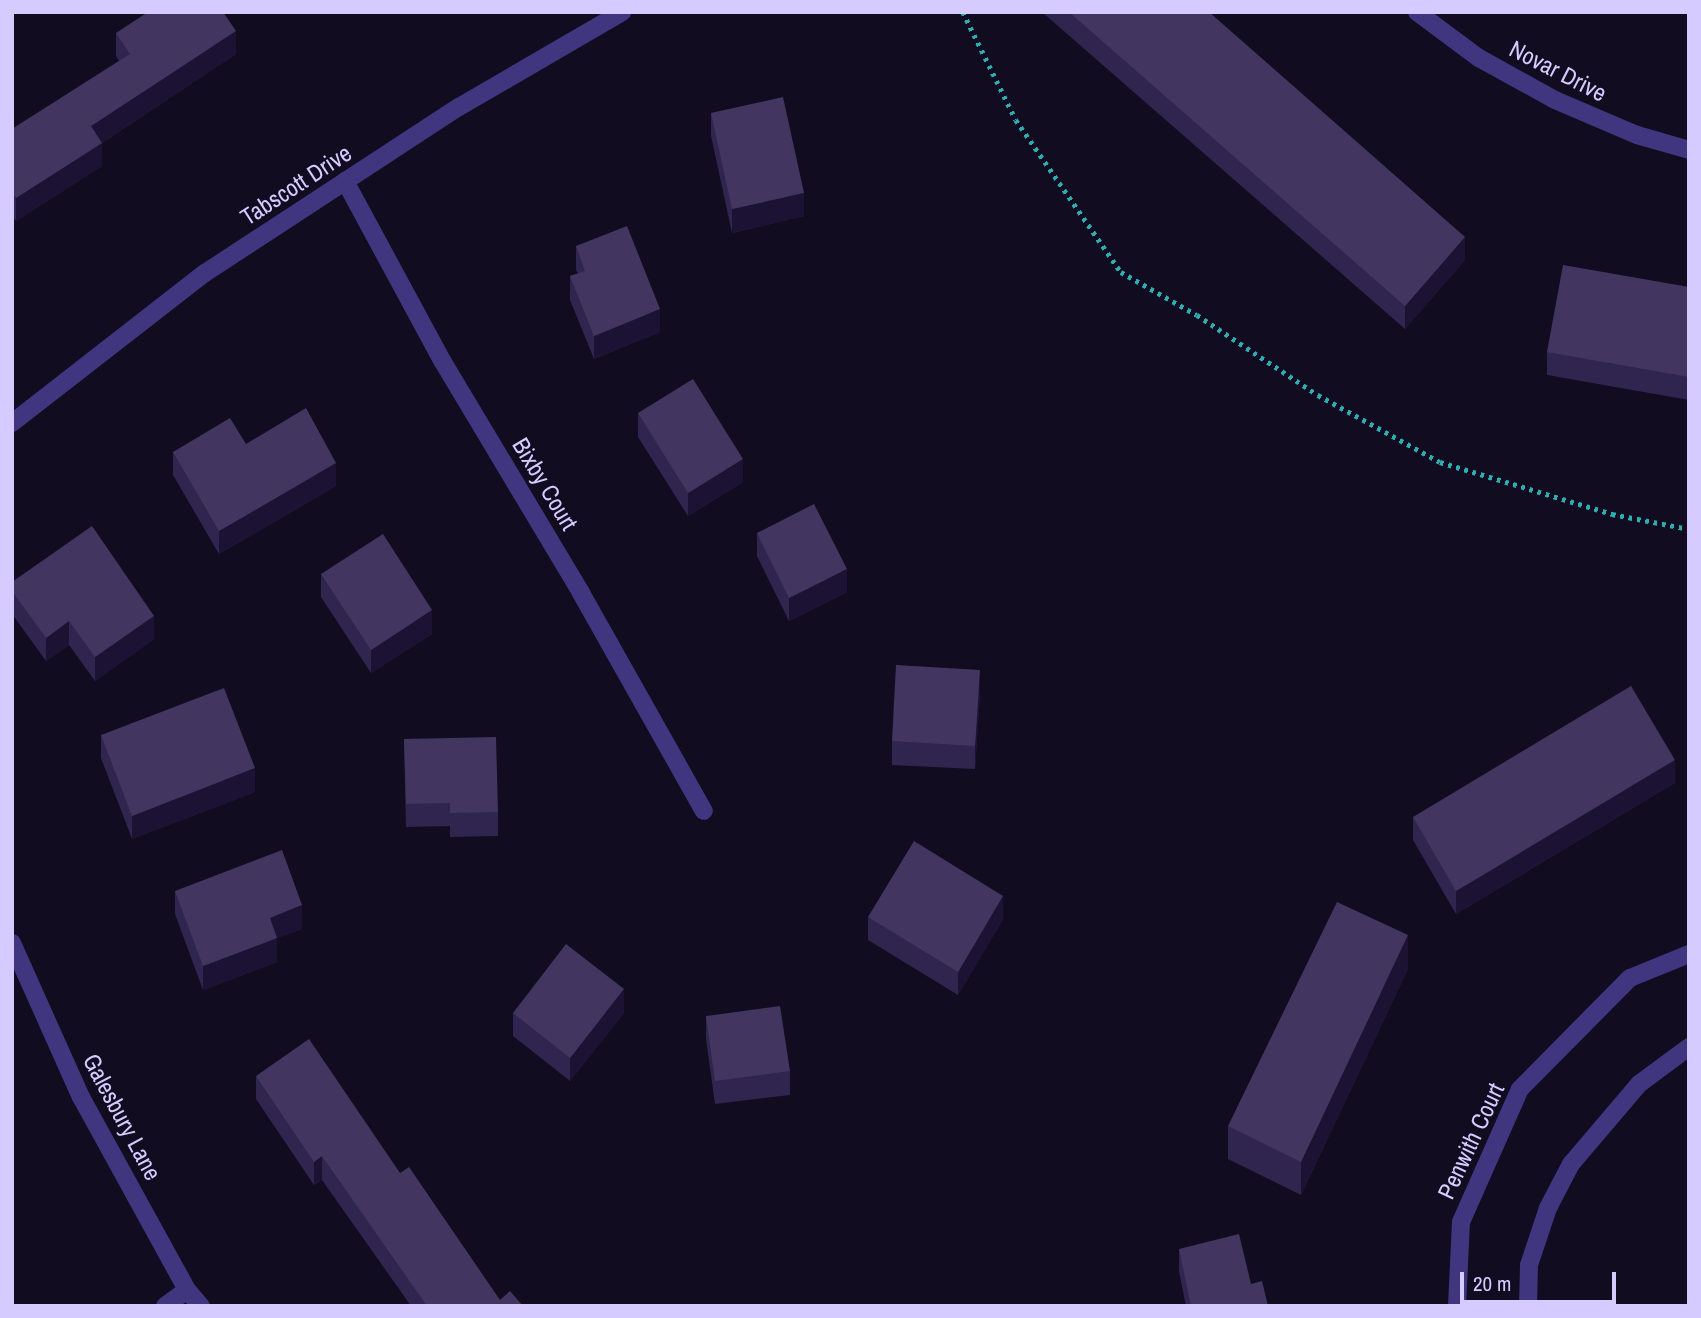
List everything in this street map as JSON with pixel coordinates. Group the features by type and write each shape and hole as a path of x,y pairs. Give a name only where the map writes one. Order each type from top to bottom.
{"street":[{"name":"Tabscott Drive","path":"12,423 205,273 602,17 622,12"},
{"name":"Novar Drive","path":"1417,12 1479,58 1546,96 1609,124 1689,150"},
{"name":"Bixby Court","path":"345,181 443,362 581,593 704,811"},
{"name":"Galesbury Lane","path":"12,943 81,1097 187,1290 201,1306"},
{"name":"Penwith Court","path":"1457,1306 1461,1222 1520,1089 1630,978 1689,954"},
{"path":"1528,1306 1529,1265 1548,1208 1571,1164 1639,1084 1689,1047"},
{"path":"165,1306 187,1290"}],"path":[{"path":"963,12 1016,120 1121,272 1197,315 1318,395 1440,462 1612,514 1689,529"}],"building":[{"path":"148,12 223,12 236,31 91,126 102,143 16,198 12,192 12,129 130,54 116,33"},
{"path":"1069,12 1209,12 1465,237 1405,306"},
{"path":"783,97 804,193 732,209 711,113"},
{"path":"627,226 660,309 594,336 570,276 585,271 576,246"},
{"path":"1563,265 1689,287 1689,377 1547,352"},
{"path":"693,379 743,459 688,493 638,413"},
{"path":"306,408 336,463 219,531 173,452 230,418 246,444"},
{"path":"814,504 847,569 789,598 757,533"},
{"path":"92,526 154,616 95,657 69,621 46,638 12,591 12,582"},
{"path":"383,534 432,610 371,650 321,574"},
{"path":"896,665 980,670 975,746 892,741"},
{"path":"1631,686 1675,760 1456,891 1413,817"},
{"path":"224,688 255,768 132,816 101,735"},
{"path":"496,737 498,812 450,813 450,803 406,804 404,739"},
{"path":"914,841 1003,896 958,972 868,917"},
{"path":"282,850 302,905 270,918 277,938 203,966 175,891"},
{"path":"1337,902 1408,935 1301,1162 1228,1126"},
{"path":"566,944 624,989 570,1058 513,1013"},
{"path":"780,1006 790,1071 715,1081 706,1016"},
{"path":"309,1039 400,1173 409,1167 500,1300 510,1291 523,1306 427,1306 322,1156 314,1162 256,1076"},
{"path":"1239,1234 1251,1284 1262,1281 1268,1306 1191,1306 1179,1249"}]}
